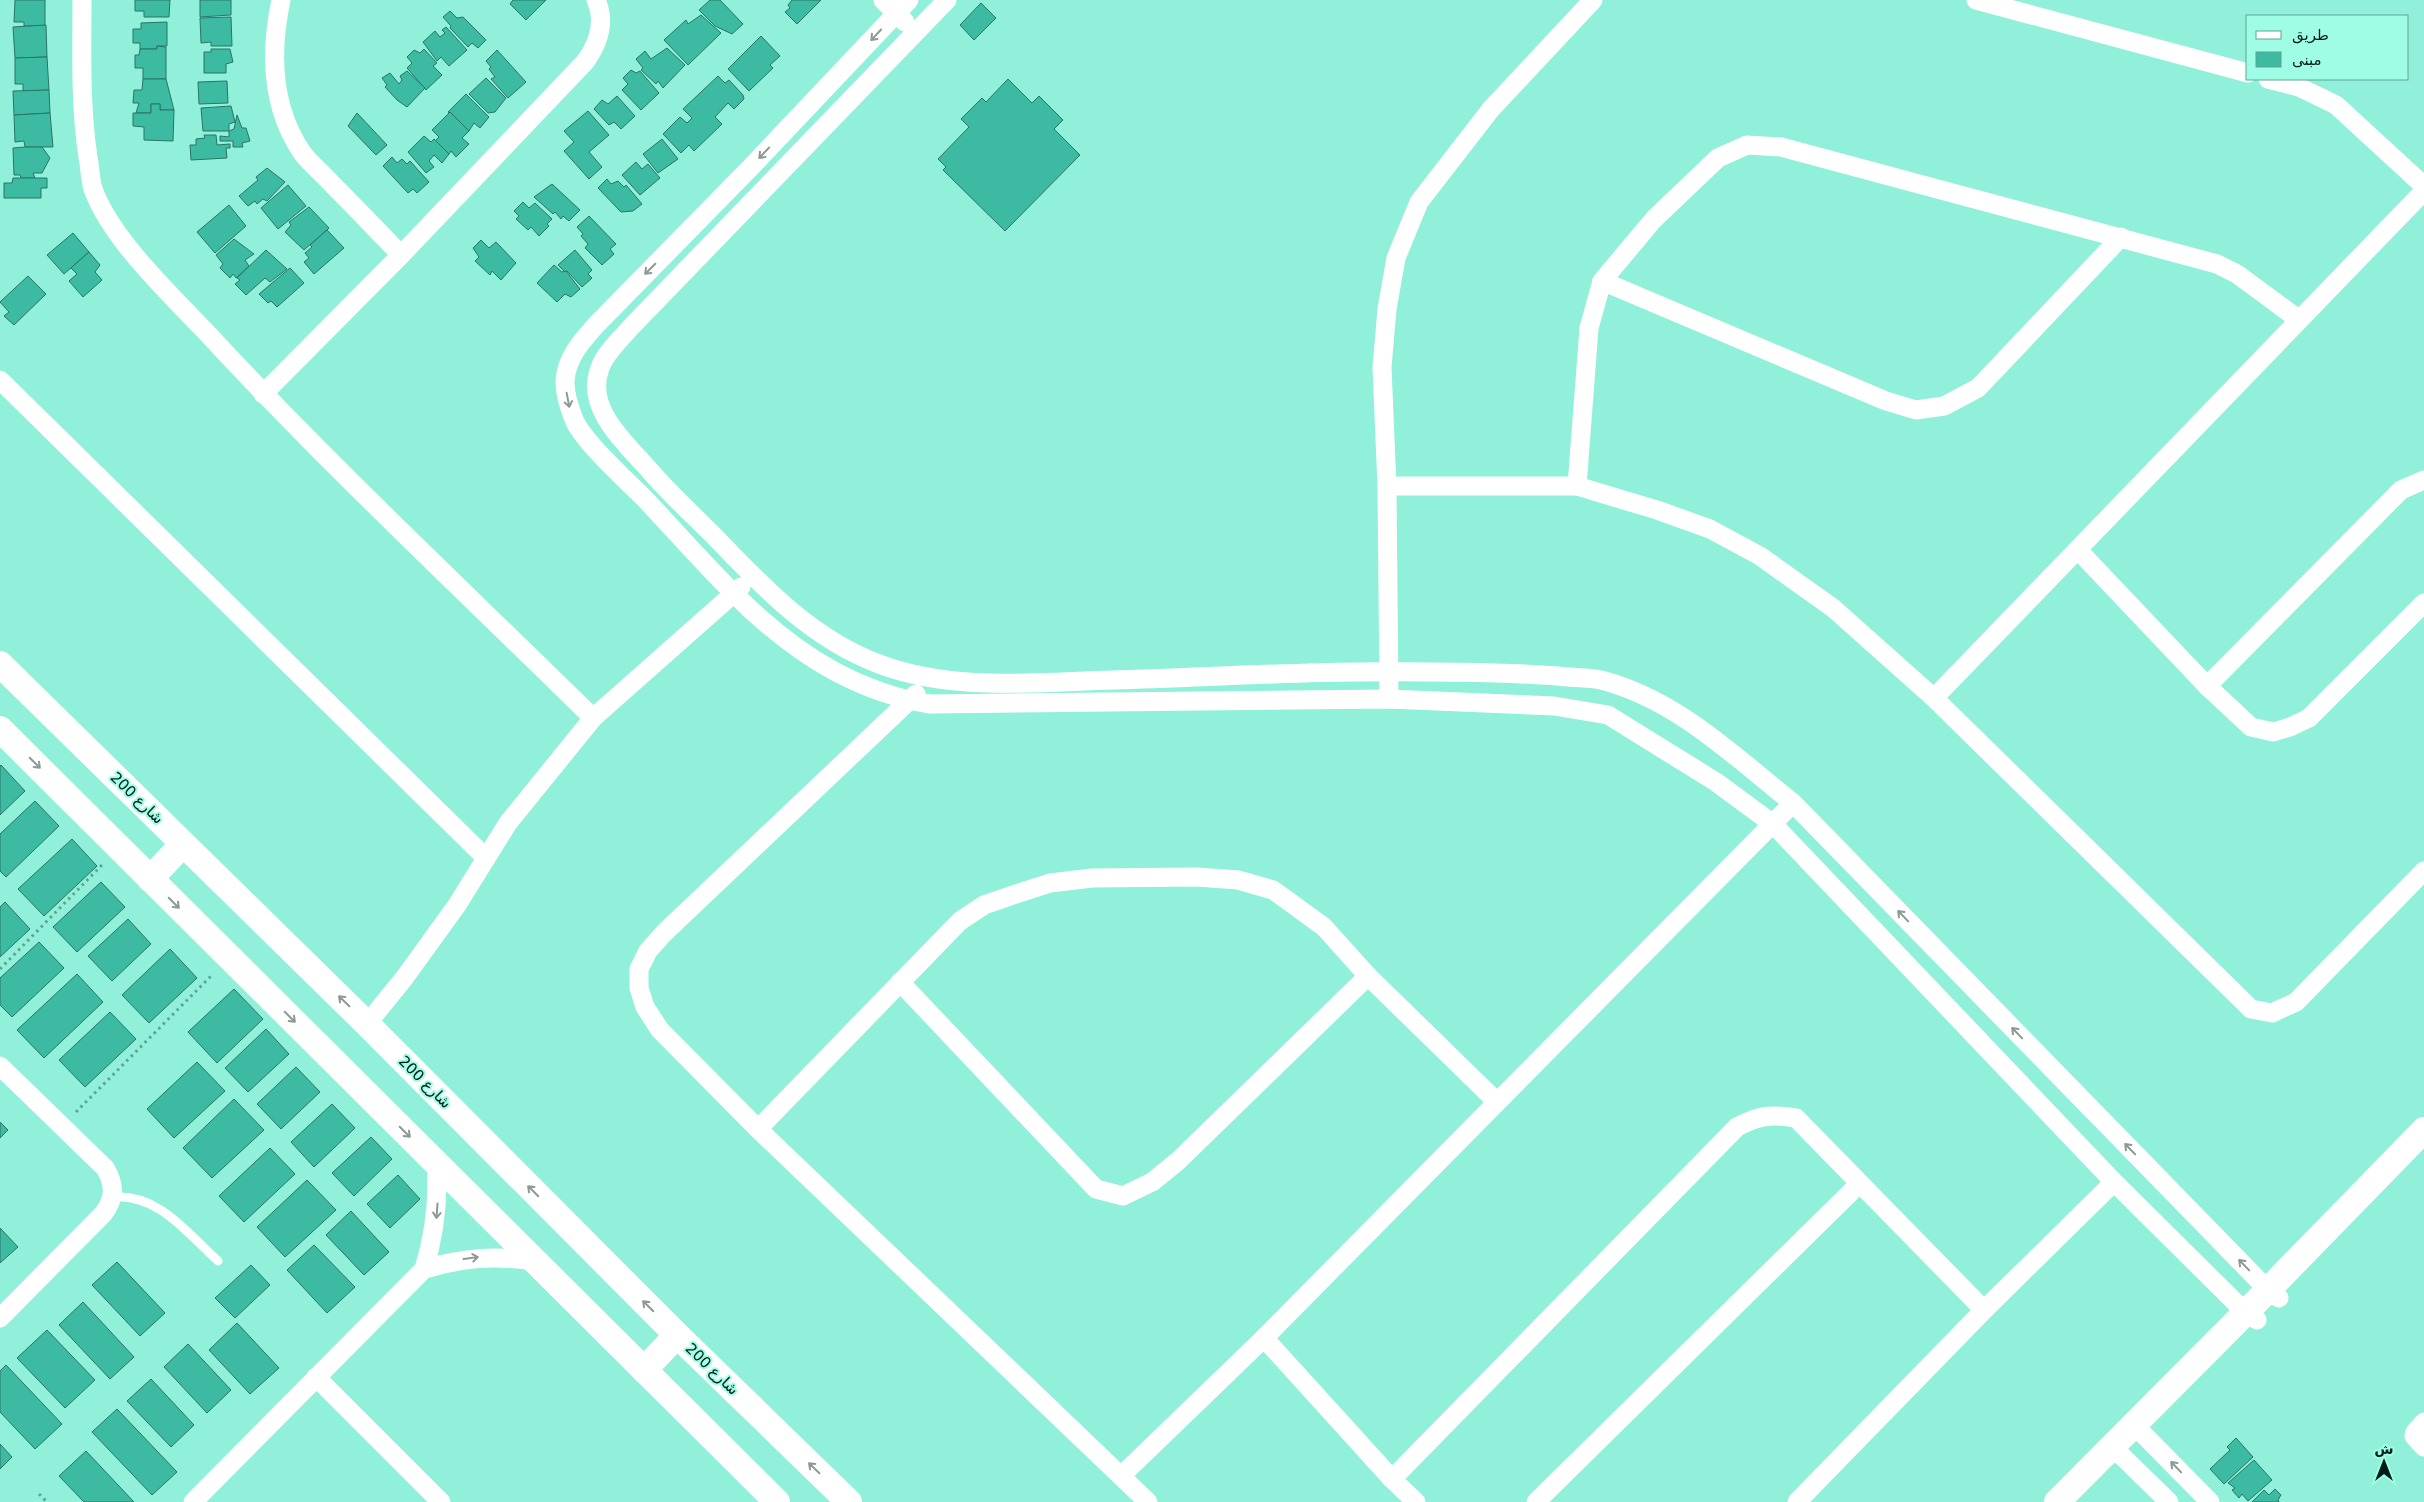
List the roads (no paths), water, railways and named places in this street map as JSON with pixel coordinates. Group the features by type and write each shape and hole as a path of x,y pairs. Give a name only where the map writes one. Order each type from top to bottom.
{"street":[{"path":"82,0 83,100 86,144 93,188 108,217 129,247 264,394 593,718"},
{"path":"281,0 274,42 274,75 279,101 291,132 303,154 401,255"},
{"path":"264,394 401,255 585,62 594,49 600,30 599,8 596,0"},
{"path":"882,0 916,31"},
{"path":"909,0 751,167 594,326 576,348 568,365 565,382 569,407 576,423 603,456 733,595 792,643 834,671 878,690 911,701 930,704 1389,699 1554,706 1608,715 1716,782 1772,824 2114,1182 2252,1316"},
{"path":"947,0 630,328 610,352 600,368 598,400 610,424 655,477 752,576 789,612 831,640 877,663 928,679 962,682 1051,682 1389,671 1532,674 1600,680 1652,699 1705,732 1792,803 2274,1294"},
{"path":"1389,699 1387,486 1382,368 1386,309 1396,258 1418,202 1491,108 1593,0"},
{"path":"1976,0 2246,72"},
{"path":"2272,80 2299,87 2336,105 2424,186"},
{"path":"1577,486 1589,328 1602,281 1654,219 1718,158 1747,145 1781,147 2217,264 2237,274 2298,319"},
{"path":"1934,698 2298,319 2424,191"},
{"path":"1602,281 1886,401 1916,410 1944,406 1978,388 2121,237"},
{"path":"0,380 486,858"},
{"path":"2207,686 2401,490 2424,480"},
{"path":"1387,486 1577,486 1657,510 1710,529 1760,556 1833,608 1934,698 2251,1009 2272,1013 2296,1002 2424,871"},
{"path":"2078,550 2207,686 2251,727 2272,732 2290,727 2309,718 2424,603"},
{"path":"367,1024 405,977 457,905 508,823 593,718 733,595 752,576"},
{"name":"شارع 200","path":"0,664 367,1024 677,1335 849,1502"},
{"path":"928,679 911,701 664,933 648,951 640,969 639,988 645,1008 660,1030 758,1129 1148,1502"},
{"path":"0,729 777,1502"},
{"path":"1121,1476 1264,1338 1792,803"},
{"path":"150,879 183,844"},
{"path":"758,1129 960,921 984,905 1050,883 1092,878 1238,880 1273,890 1324,927 1368,976 1497,1102"},
{"path":"900,982 1096,1189 1123,1196 1152,1182 1178,1161 1368,976"},
{"path":"0,1066 104,1168 110,1177 113,1197 103,1214 0,1318"},
{"path":"1392,1480 1737,1127 1754,1118 1774,1114 1796,1118 1984,1310"},
{"path":"2274,1294 2424,1130"},
{"path":"2057,1502 2116,1453 2274,1294 2424,1152"},
{"path":"424,1269 437,1217 436,1162"},
{"path":"1797,1502 1984,1310 2114,1182"},
{"path":"1536,1502 1859,1184"},
{"path":"193,1502 424,1269 450,1261 479,1257 507,1257 534,1261"},
{"path":"644,1370 677,1335"},
{"path":"1264,1338 1392,1480 1416,1502"},
{"path":"316,1377 441,1502"},
{"path":"2424,1422 2415,1432 2414,1436 2424,1447"},
{"path":"2138,1430 2210,1502"},
{"path":"2079,1502 2116,1453"},
{"path":"2116,1453 2169,1502"}],"lane":[{"path":"113,1197 132,1197 151,1202 162,1209 218,1261"}]}
